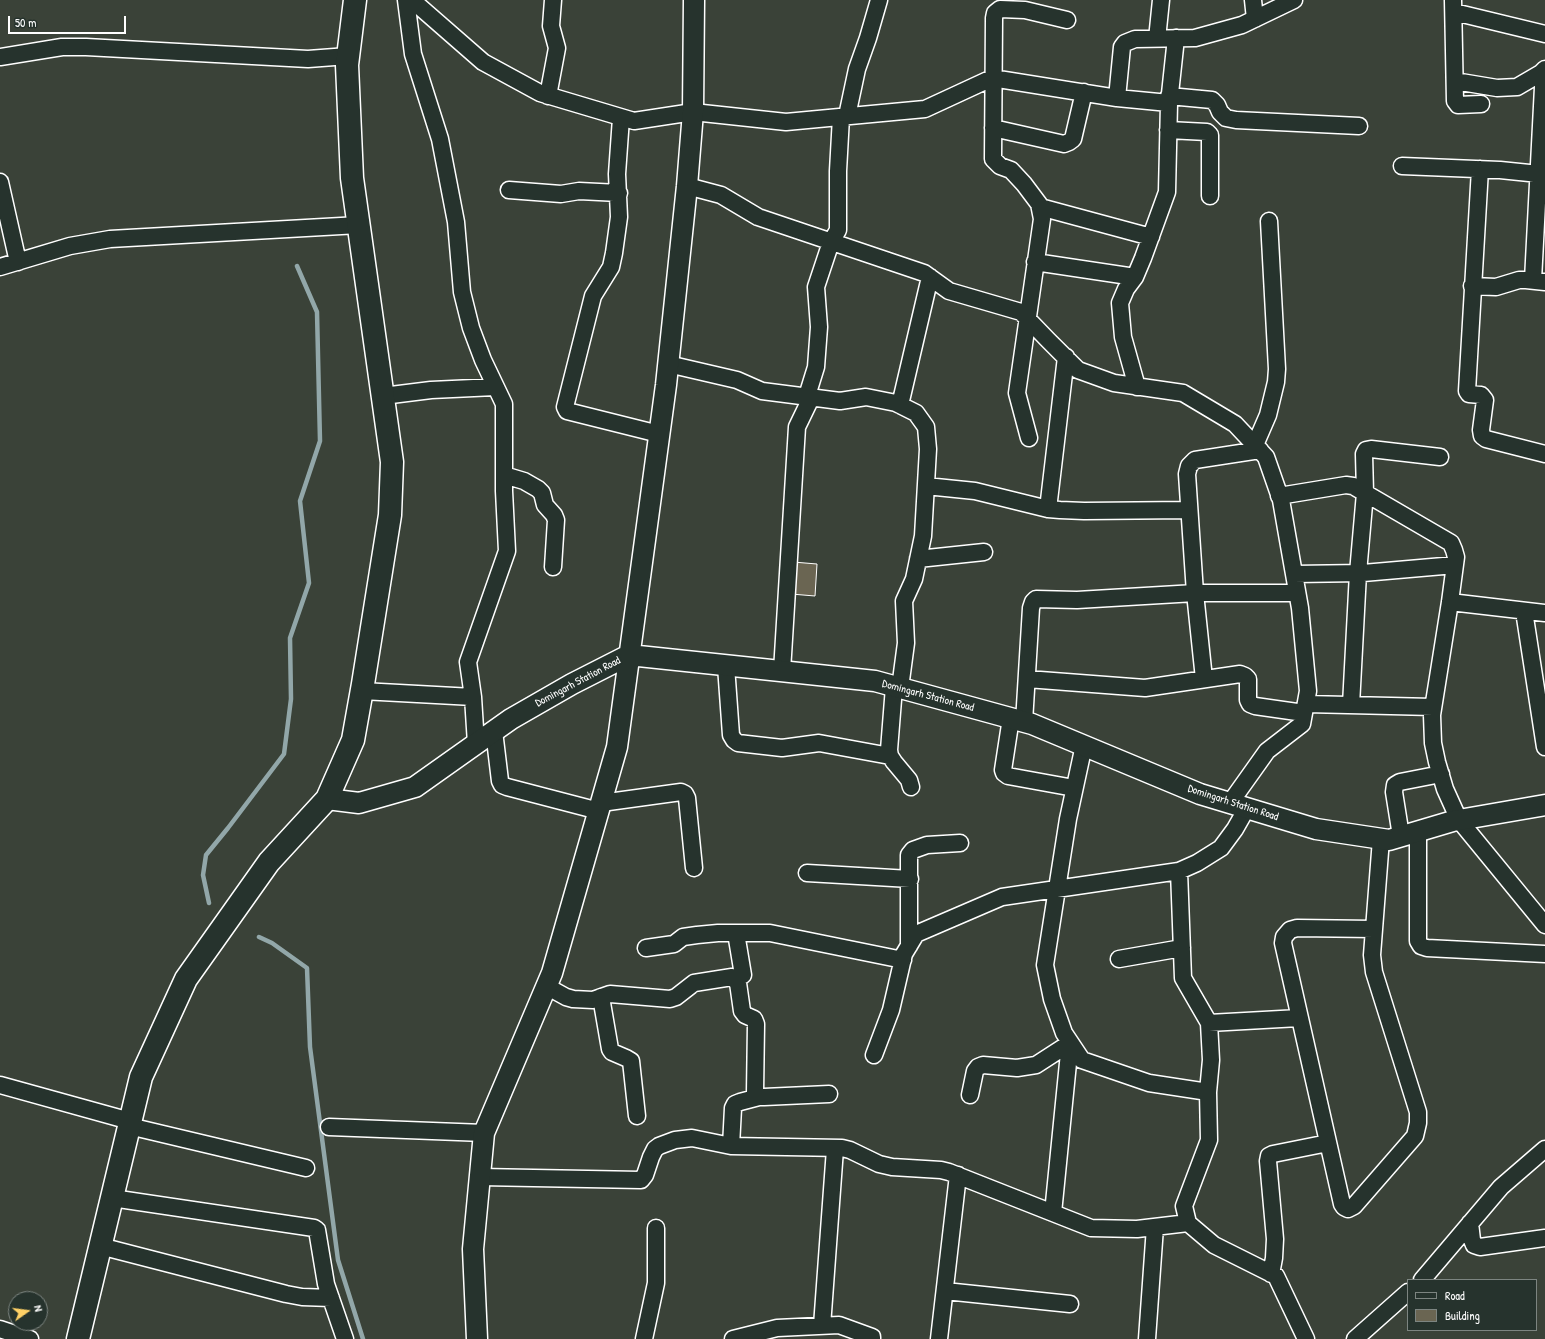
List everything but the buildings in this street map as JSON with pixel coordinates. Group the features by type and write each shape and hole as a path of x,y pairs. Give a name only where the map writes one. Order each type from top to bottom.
{"main road":[{"path":"78,1339 141,1077 186,979 269,862 327,799 353,740 390,514 392,462 352,178 347,65 355,0"}],"street":[{"path":"406,0 413,54 440,139 456,222 462,292 483,360 504,404 504,475 507,551 468,662 473,697 476,744"},
{"path":"412,0 483,62 540,93 634,122 694,112 786,122 925,109 992,78 1117,98 1212,100 1226,118 1236,120 1359,126"},
{"path":"548,96 557,48 551,26 553,0"},
{"path":"477,1339 474,1249 484,1133 552,973 617,747 668,364 687,186 694,112 694,0"},
{"path":"782,671 797,427 810,396 816,367 819,327 816,287 831,242 838,230 844,117 879,0"},
{"path":"1156,38 1162,0"},
{"path":"1254,0 1255,19"},
{"path":"1117,98 1122,47 1125,43 1135,39 1195,38 1242,25 1294,0"},
{"path":"1029,438 1017,393 1042,219 1039,204 1024,184 1011,170 1000,166 993,159 992,78 994,18 995,13 1000,9 1025,5 1067,20"},
{"path":"1480,104 1458,105 1455,101 1454,6 1545,34"},
{"path":"1137,387 1123,338 1120,303 1126,289 1135,277 1167,192 1169,100 1176,38"},
{"path":"0,57 48,49 86,47 308,59 348,56"},
{"path":"1455,81 1497,88 1518,87 1543,71 1544,80 1538,174 1539,281 1519,280 1496,287 1472,286"},
{"path":"992,128 1064,144 1073,139 1084,92"},
{"path":"621,118 617,165 619,217 611,267 593,296 565,407 567,411 659,434"},
{"path":"1168,130 1207,132 1210,135 1210,196"},
{"path":"1402,166 1480,169 1538,174"},
{"path":"1480,169 1467,391 1469,394 1481,395 1484,400 1480,430 1482,436 1486,439 1545,454"},
{"path":"0,182 4,223 18,262"},
{"path":"687,186 721,195 758,217 924,272 949,291 1021,312 1078,370 1114,383 1183,393 1235,424 1258,448 1266,457 1280,496 1297,593 1308,692 1302,724 1267,751 1238,806 1235,829 1220,848 1197,863 1179,871 1002,897 916,934 906,953"},
{"path":"509,190 560,194 579,191 619,193"},
{"path":"1040,207 1151,237"},
{"path":"1258,448 1276,382 1277,369 1269,221"},
{"path":"0,267 70,246 110,239 359,225"},
{"path":"1035,262 1135,277"},
{"path":"900,405 930,277"},
{"path":"1048,509 1066,357"},
{"path":"668,364 737,380 762,391 840,401 866,397 900,405 916,413 926,427 928,449 923,536 914,579 904,601 906,643 897,687 889,750 890,756 909,780 911,787"},
{"path":"383,396 431,390 495,387"},
{"path":"1204,679 1187,474 1189,466 1195,460 1258,448"},
{"path":"1351,705 1364,493 1364,454 1366,450 1371,449 1440,456"},
{"path":"504,475 524,481 538,489 542,493 545,505 554,515 556,520 553,567"},
{"path":"1280,496 1346,485 1354,486 1451,543 1454,550 1455,565 1432,715 1433,743 1446,789 1459,820 1545,925"},
{"path":"926,486 975,491 1048,509 1084,512 1189,510"},
{"path":"918,559 984,552"},
{"path":"1294,574 1358,573 1455,565"},
{"path":"1074,788 1008,776 1003,770 1018,720 1027,679 1031,608 1036,599 1077,600 1196,593 1297,593"},
{"path":"1450,602 1545,613"},
{"path":"1524,611 1545,747"},
{"name":"Domingarh Station Road","path":"327,799 359,803 415,787 511,719 629,655 874,681 1018,720 1084,745 1200,794 1316,829 1389,840 1459,820 1545,805"},
{"path":"726,666 731,735 738,743 782,748 819,743 890,756"},
{"path":"1027,679 1145,688 1240,674 1248,679 1248,700 1250,704 1254,706 1305,709 1351,705 1433,707"},
{"path":"362,691 473,697"},
{"path":"494,731 500,780 502,785 507,787 600,807 681,792 685,794 687,798 694,868"},
{"path":"1084,745 1068,819 1045,966 1052,999 1064,1033 1082,1060 1149,1083 1208,1092"},
{"path":"1441,774 1400,782 1395,785 1394,792 1410,834 1418,941 1421,946 1427,948 1545,954"},
{"path":"1374,929 1297,928 1290,930 1284,937 1283,943 1342,1204 1348,1210 1354,1206 1415,1136 1418,1123 1418,1112 1374,972 1372,954 1374,929 1381,839"},
{"path":"874,1055 891,1010 906,953 910,855 913,850 927,845 960,843"},
{"path":"1179,871 1183,978 1209,1023 1211,1060 1208,1092 1209,1140 1184,1206 1188,1223 1214,1245 1276,1276 1306,1339"},
{"path":"806,873 910,879"},
{"path":"646,948 674,944 683,937 718,933 770,933 906,953"},
{"path":"736,933 743,975"},
{"path":"1119,959 1182,948"},
{"path":"546,986 566,997 573,999 593,1000 610,994 670,999 676,998 694,983 732,977 736,979 738,983 742,1011 745,1015 754,1019 756,1024 755,1093 759,1097"},
{"path":"601,997 610,1049 612,1052 631,1061 637,1116"},
{"path":"1209,1023 1299,1018"},
{"path":"970,1095 975,1071 978,1067 983,1065 1017,1068 1036,1065 1070,1043"},
{"path":"1053,1213 1070,1043"},
{"path":"0,1085 130,1124 306,1168"},
{"path":"731,1146 732,1108 735,1104 759,1097 829,1094"},
{"path":"329,1127 484,1133"},
{"path":"480,1177 641,1180 645,1175 655,1149 659,1146 684,1138 692,1138 731,1146 850,1150 879,1164 892,1167 941,1170 958,1175 1091,1228 1137,1229 1188,1223"},
{"path":"1271,1274 1274,1258 1274,1239 1268,1161 1269,1156 1328,1143"},
{"path":"822,1326 836,1149"},
{"path":"1423,1279 1501,1186 1545,1149"},
{"path":"939,1339 958,1175"},
{"path":"112,1198 314,1228 317,1230 318,1234 326,1284 345,1339"},
{"path":"1470,1223 1474,1245 1480,1247 1545,1238"},
{"path":"1147,1339 1154,1227"},
{"path":"644,1339 656,1283 656,1228"},
{"path":"100,1246 286,1294 302,1297 331,1298"},
{"path":"945,1291 1070,1304"},
{"path":"1355,1339 1407,1293"},
{"path":"734,1339 777,1328 839,1325 872,1337 872,1339"},
{"path":"0,1329 30,1339"}],"waterway":[{"path":"209,903 203,875 206,855 284,754 291,699 290,638 309,583 300,501 320,441 317,312 297,266"},
{"path":"259,937 272,943 307,968 310,1047 338,1260 363,1339"}]}
